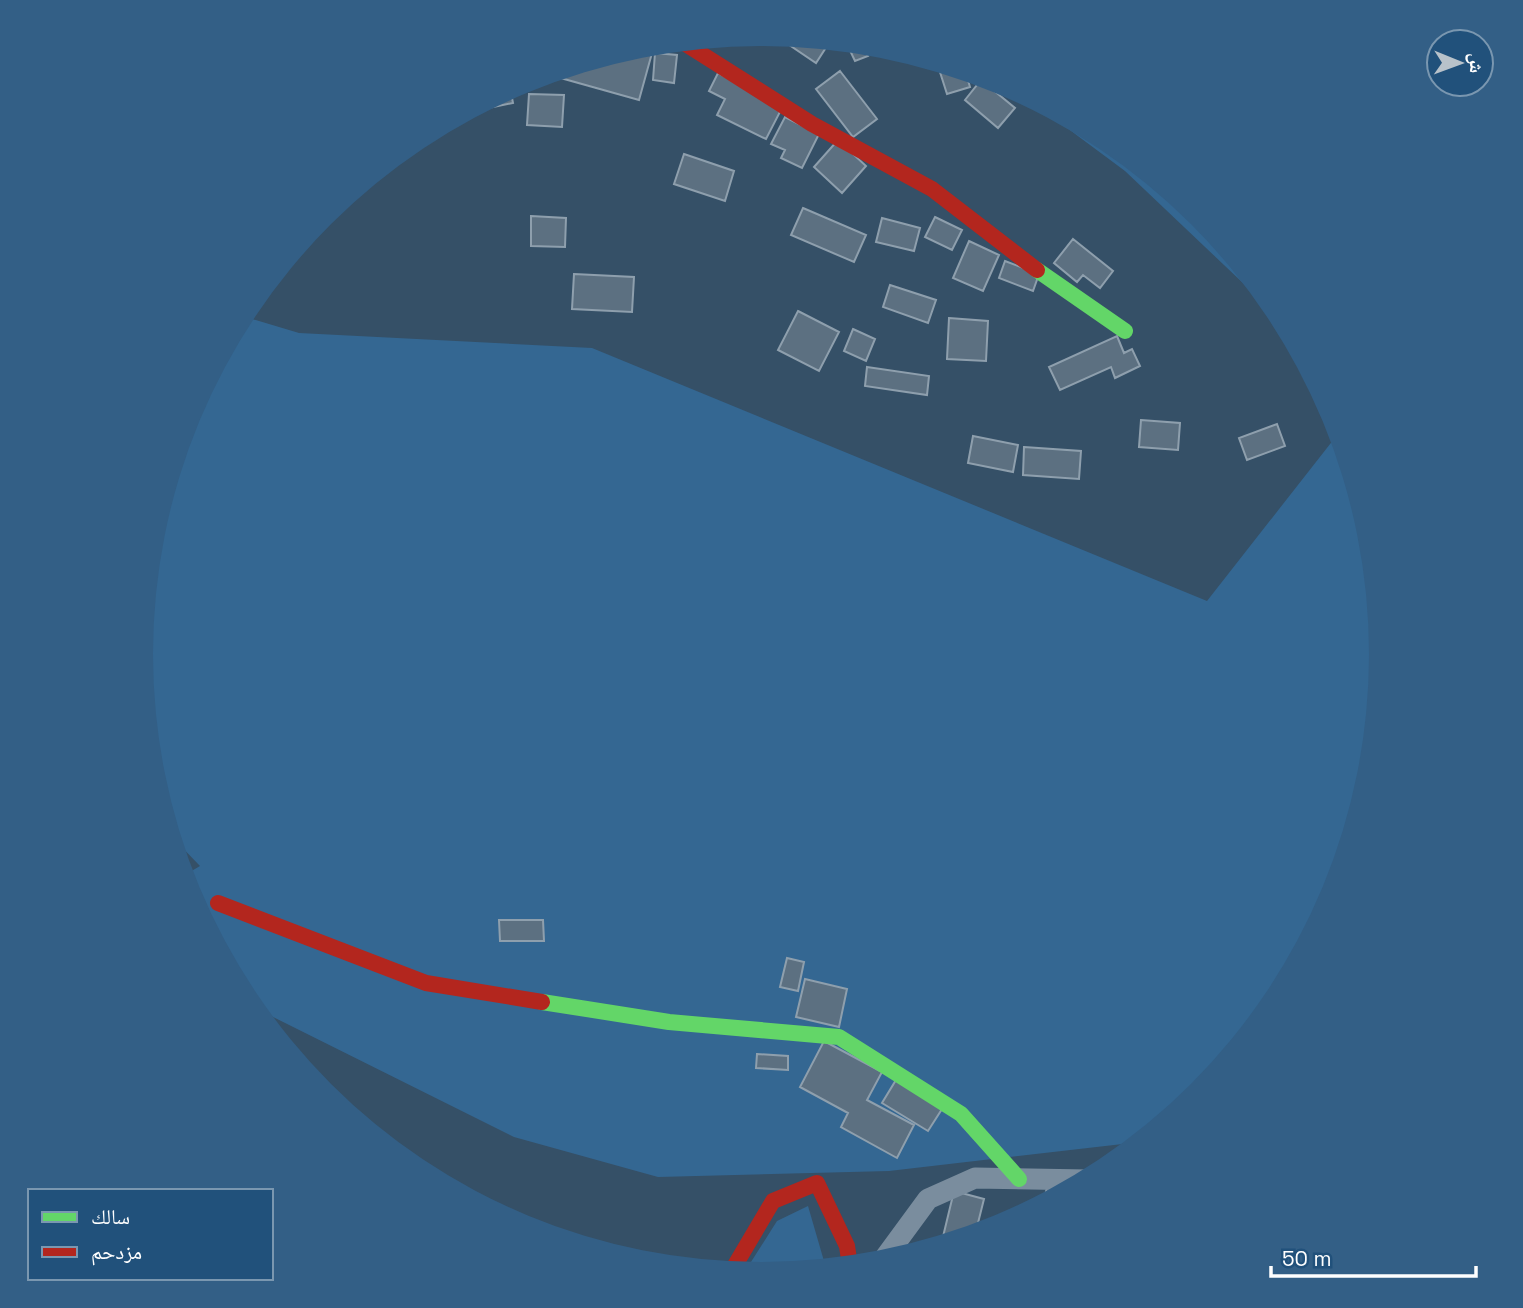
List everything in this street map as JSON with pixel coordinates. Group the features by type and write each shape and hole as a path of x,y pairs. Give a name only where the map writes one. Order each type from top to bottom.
{"street":[{"path":"695,50 812,124 932,189 1045,276 1125,331"},
{"path":"218,903 426,983 669,1022 839,1037 961,1114 1019,1179"},
{"path":"892,1248 928,1199 975,1178 1068,1180"},
{"path":"737,1261 773,1201 817,1183 847,1246 848,1256"}],"shaded area":[{"path":"1065,127 1132,171 1163,197 1219,253 1244,284 1125,171"},
{"path":"254,320 299,333 592,348 1207,601 1332,442 1358,535 1369,614 1370,654 1365,733 1358,773 1338,850 1307,923 1267,992 1244,1024 1192,1084 1122,1144 889,1171 658,1177 514,1137 274,1018 235,958 199,887 193,870 200,866 185,850 165,773 158,733 154,694 154,614 165,535 185,458 199,421 216,385"},
{"path":"808,1206 823,1259 751,1262 777,1221"}],"building":[{"path":"792,47 825,49 816,63"},
{"path":"851,53 868,56 855,61"},
{"path":"655,55 677,55 674,83 653,80"},
{"path":"651,56 639,100 564,79 604,66"},
{"path":"840,71 877,119 853,137 816,89"},
{"path":"718,73 783,106 766,139 717,115 725,99 709,91"},
{"path":"940,73 969,82 970,87 947,94"},
{"path":"977,85 997,93 1015,108 998,128 965,100"},
{"path":"529,94 564,95 562,127 527,125"},
{"path":"512,99 513,103 495,107"},
{"path":"785,117 819,134 802,168 781,158 785,150 771,144"},
{"path":"838,140 866,166 842,193 814,167"},
{"path":"684,154 734,171 725,201 674,184"},
{"path":"803,208 866,235 854,262 791,235"},
{"path":"531,216 566,218 565,247 531,246"},
{"path":"935,217 962,230 952,250 925,237"},
{"path":"882,218 920,228 914,251 876,242"},
{"path":"1073,239 1113,271 1100,288 1083,275 1077,282 1054,263"},
{"path":"969,241 999,255 983,291 953,278"},
{"path":"1005,261 1039,274 1033,291 999,278"},
{"path":"574,274 634,277 632,312 572,309"},
{"path":"890,285 936,300 928,323 883,307"},
{"path":"798,311 839,332 819,371 778,350"},
{"path":"949,318 988,321 986,361 947,359"},
{"path":"853,329 875,339 866,361 844,351"},
{"path":"1117,336 1124,353 1132,349 1140,366 1115,378 1111,367 1060,390 1049,367"},
{"path":"867,367 929,376 927,395 865,386"},
{"path":"1141,420 1180,423 1178,450 1139,447"},
{"path":"1277,424 1285,446 1247,460 1239,438"},
{"path":"973,436 1018,445 1013,472 968,463"},
{"path":"1024,447 1081,451 1079,479 1023,475"},
{"path":"499,920 543,920 544,941 500,941"},
{"path":"787,958 804,962 798,991 780,987"},
{"path":"805,979 847,989 839,1027 796,1017"},
{"path":"824,1041 882,1072 867,1100 914,1125 897,1158 841,1127 848,1113 800,1087"},
{"path":"757,1054 788,1056 788,1070 756,1068"},
{"path":"896,1080 942,1109 928,1131 882,1103"},
{"path":"1049,1182 1059,1185 1046,1192"},
{"path":"954,1191 984,1199 978,1222 944,1234"}],"traffic: fast":[{"path":"1037,270 1125,331"},
{"path":"542,1002 669,1022 839,1037 961,1114 1019,1179"}],"traffic: jam":[{"path":"695,50 812,124 932,189 1037,270"},
{"path":"218,903 426,983 542,1002"},
{"path":"737,1261 773,1201 817,1183 847,1246 848,1256"}]}
